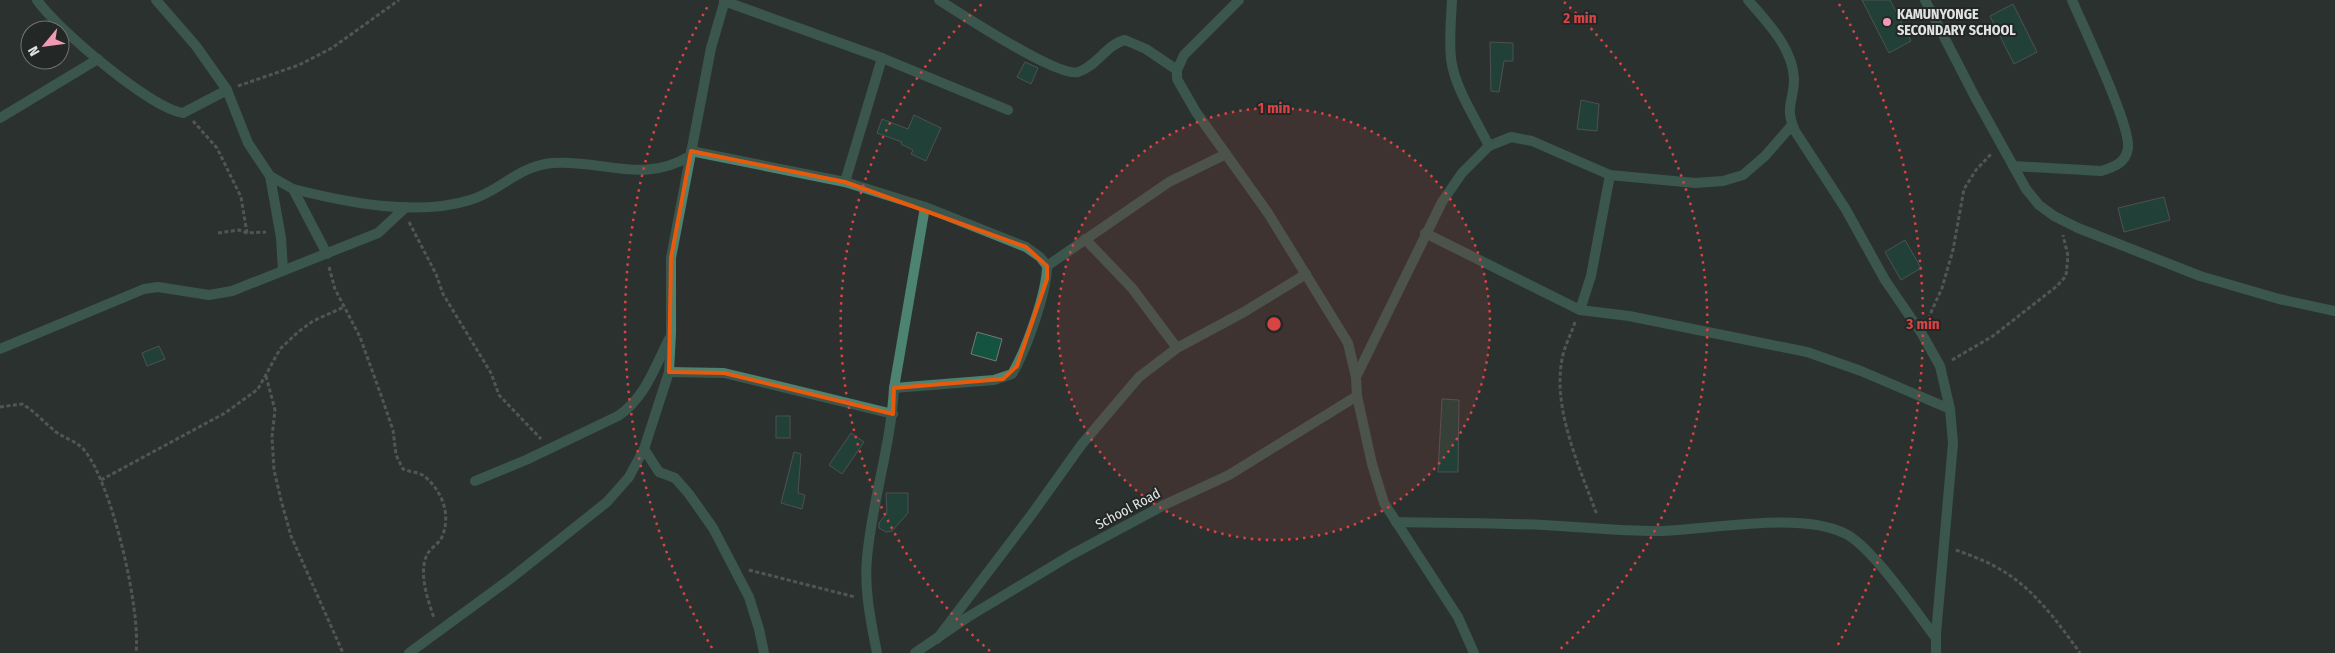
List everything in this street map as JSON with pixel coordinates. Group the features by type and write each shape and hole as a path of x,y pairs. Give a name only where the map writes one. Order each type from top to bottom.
{"street":[{"path":"37,0 62,29 98,59 152,99 171,110 182,113 227,90"},
{"path":"156,0 196,46 227,90 248,143 270,176 281,238 283,270"},
{"path":"408,653 607,502 630,477 644,449 669,372 671,258 711,48 724,0 882,58 1008,110"},
{"path":"939,0 1005,41 1058,70 1071,74 1080,72 1116,44 1125,40 1146,49 1177,70"},
{"path":"1239,0 1184,55 1177,70 1177,79 1183,91 1268,213 1348,343 1372,464 1382,495 1396,522 1458,617 1474,653"},
{"path":"1452,0 1450,40 1452,61 1458,81 1489,146"},
{"path":"1748,0 1771,26 1789,56 1793,68 1794,82 1789,103 1789,117 1792,125 1845,208 1886,280 1922,334 1940,366 1950,409 1953,443 1936,653"},
{"path":"1926,0 1975,97 2013,166 2026,189 2039,205 2054,216 2078,228 2200,276 2279,299 2335,311"},
{"path":"2013,166 2101,170 2113,167 2124,160 2128,146 2121,117 2072,0"},
{"path":"846,182 882,58"},
{"path":"0,118 98,59"},
{"path":"1356,376 1425,233 1442,202 1462,173 1489,146 1511,136 1532,141 1610,174 1695,183 1723,181 1743,175 1765,156 1792,125"},
{"path":"270,176 293,189 329,198 404,209 440,206 470,200 494,189 522,171 538,165 555,163 657,170 675,165 690,154 846,182 925,207 1026,247 1040,256 1047,266 1047,279 1034,321 1012,374 994,380 894,388"},
{"path":"1047,266 1169,182 1226,154"},
{"path":"1580,310 1591,276 1610,174"},
{"path":"293,189 327,254"},
{"path":"877,653 867,600 867,559 893,414 894,388 925,207"},
{"path":"0,349 144,289 158,287 209,295 232,291 378,233 404,209"},
{"path":"1425,233 1580,310 1638,317 1807,352 1861,371 1950,409"},
{"path":"1085,239 1132,288 1177,348"},
{"path":"937,638 1032,514 1082,444 1139,377 1177,348 1244,312 1306,274"},
{"path":"475,481 549,449 618,416 632,407 642,394 671,333"},
{"path":"669,372 724,373 893,414"},
{"name":"School Road","path":"916,653 968,617 1072,555 1164,504 1229,475 1357,396"},
{"path":"644,449 659,472 675,478 689,494 713,528 749,597 764,653"},
{"path":"1396,522 1544,525 1603,530 1696,530 1773,522 1827,526 1846,533 1863,547 1936,638"}],"path":[{"path":"227,90 299,65 332,48 399,0"},
{"path":"182,113 199,126 217,148 240,197 247,233"},
{"path":"1922,334 1942,288 1953,250 1964,189 1976,170 2002,143"},
{"path":"404,209 436,274 443,294 491,373 499,394 549,449"},
{"path":"1940,366 1993,336 2057,286 2066,276 2068,256 2054,216"},
{"path":"218,233 239,230 247,233 276,232 281,238"},
{"path":"327,254 335,289 360,337 382,398 393,430 393,445 402,469 424,476 439,494 445,506 446,520 440,539 426,556 423,578 438,632"},
{"path":"101,480 225,413 258,389 280,349 298,332 319,318 344,307"},
{"path":"1580,310 1563,352 1561,376 1562,402 1572,448 1603,530"},
{"path":"266,376 275,410 272,437 274,470 291,536 343,653"},
{"path":"0,407 22,404 56,432 79,444 86,451 101,480 132,587 136,618 136,653"},
{"path":"1944,545 1997,567 2030,592 2053,615 2080,653"},
{"path":"734,566 867,600"}],"highlighted area":[{"path":"691,151 845,182 1026,247 1047,266 1047,279 1017,366 1003,379 894,388 893,414 724,373 669,372 671,258"}],"building":[{"name":"KAMUNYONGE SECONDARY SCHOOL","path":"1862,0 1890,0 1911,41 1889,53"},
{"path":"2013,4 2037,52 2014,64 1990,16"},
{"path":"1490,42 1513,43 1513,61 1504,61 1499,92 1491,91"},
{"path":"1025,62 1038,68 1031,84 1017,77"},
{"path":"1581,100 1599,104 1597,131 1577,129"},
{"path":"914,115 941,128 926,161 911,154 913,150 901,144 902,142 877,133 882,119 908,129"},
{"path":"2164,197 2170,220 2124,232 2118,208"},
{"path":"1905,240 1921,268 1901,280 1885,252"},
{"path":"977,332 1002,339 996,361 971,354"},
{"path":"159,346 165,359 147,366 142,353"},
{"path":"1442,399 1459,400 1458,472 1438,472"},
{"path":"776,416 790,416 790,438 776,438"},
{"path":"851,433 864,442 842,474 829,465"},
{"path":"794,452 801,454 798,493 805,495 802,509 781,503"},
{"path":"886,493 908,493 908,513 892,531 886,532 879,528 879,523 887,513"}],"place":[{"name":"KAMUNYONGE SECONDARY SCHOOL","path":"1887,22"}]}
